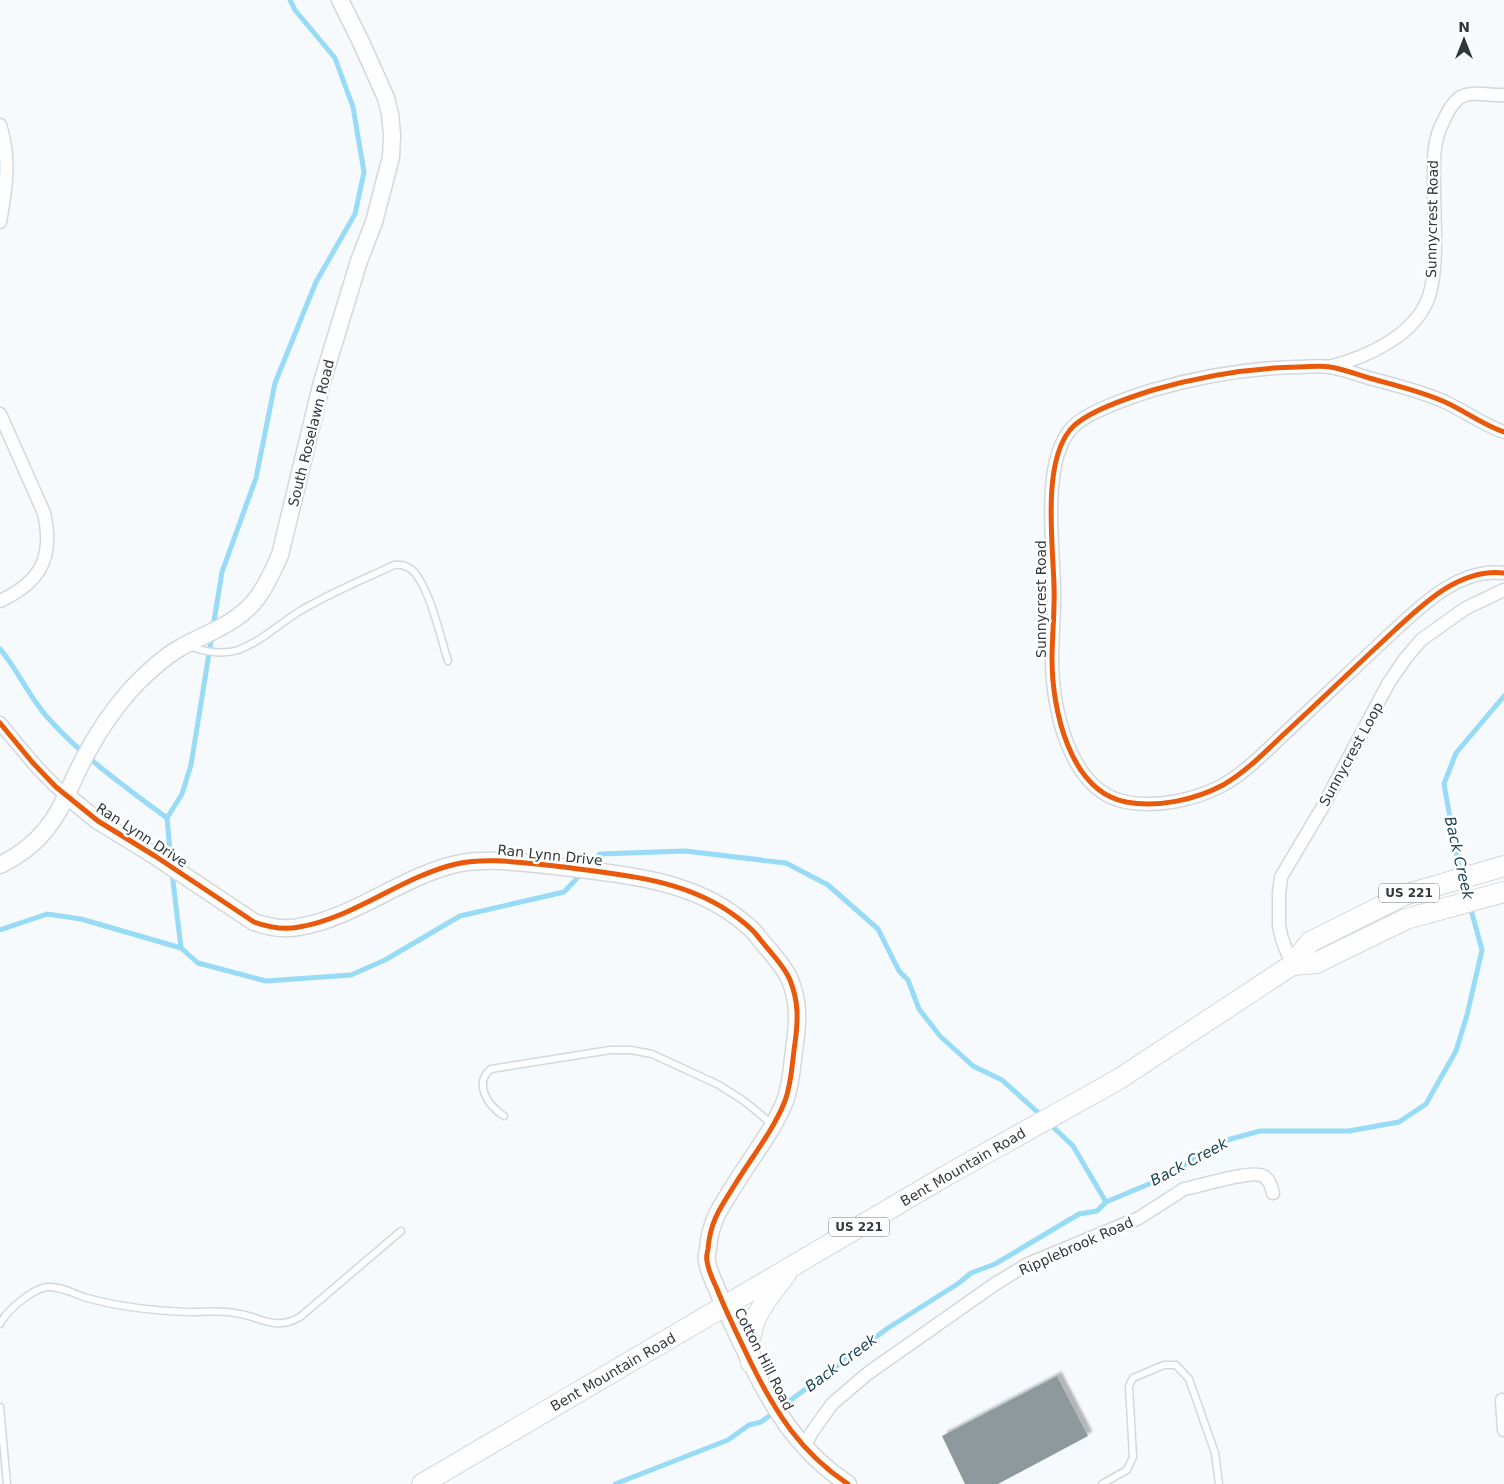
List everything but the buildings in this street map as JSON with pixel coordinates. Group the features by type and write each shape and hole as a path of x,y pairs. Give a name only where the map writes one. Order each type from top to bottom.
{"main road":[{"name":"Bent Mountain Road","path":"422,1484 949,1174 1119,1078 1292,965 1310,942 1404,895 1504,866"},
{"name":"Bent Mountain Road","path":"1292,965 1316,963 1406,919 1504,892"},
{"path":"752,1363 749,1346 752,1325 760,1309 792,1267"}],"street":[{"name":"South Roselawn Road","path":"0,865 27,848 43,833 59,812 83,761 116,708 136,684 159,663 186,645 219,630 239,616 256,599 270,578 280,555 322,382 359,260 374,222 391,156 392,135 386,98 340,0"},
{"name":"Sunnycrest Road","path":"1504,95 1468,94 1458,99 1447,113 1439,128 1434,149 1433,271 1430,293 1423,309 1412,323 1381,346 1346,362 1329,367 1224,372 1143,393 1081,419 1070,428 1056,459 1052,482 1054,597 1052,661 1056,701 1061,724 1071,751 1083,774 1095,786 1106,794 1122,801 1142,804 1177,801 1220,787 1254,763 1415,611 1447,587 1465,578 1487,572 1504,572"},
{"path":"0,125 7,157 7,178 0,222"},
{"name":"Sunnycrest Road","path":"1329,367 1409,389 1445,402 1504,432"},
{"path":"0,414 44,512 48,529 43,563 35,578 15,594 0,601"},
{"name":"Sunnycrest Loop","path":"1292,965 1279,926 1278,893 1281,877 1322,808 1388,684 1405,659 1422,640 1466,608 1504,590"},
{"name":"Ran Lynn Drive","path":"0,723 33,763 56,787 98,821 155,856 254,922 267,926 299,928 355,908 392,888 423,875 473,861 498,860 605,872 665,883 688,890 710,900 754,930 789,977 798,1008 798,1025 792,1073 786,1098 773,1125 715,1215 709,1237 707,1261 724,1306"},
{"name":"Ripplebrook Road","path":"804,1447 832,1404 867,1374 995,1284 1028,1264 1139,1218 1184,1189 1246,1174 1257,1174 1264,1176 1270,1182 1273,1193"},
{"name":"Cotton Hill Road","path":"724,1306 760,1382 785,1424 804,1447 848,1484"},
{"path":"1502,1400 1504,1430"}],"lane":[{"path":"186,645 217,653 236,650 251,644 332,594 394,565 400,564 408,567 414,573 423,588 448,661"},
{"path":"504,1116 497,1112 489,1103 484,1092 482,1080 485,1073 491,1068 610,1050 631,1050 652,1054 719,1085 744,1101 773,1125"},
{"path":"0,1324 11,1310 36,1291 46,1287 57,1288 88,1298 120,1305 154,1310 233,1312 250,1316 269,1324 282,1324 300,1317 401,1231"},
{"path":"1102,1484 1127,1470 1134,1457 1129,1386 1134,1378 1164,1365 1176,1365 1189,1379 1215,1453 1219,1484"},
{"path":"0,1407 7,1484"}],"waterway":[{"path":"213,627 222,572 256,478 275,383 316,282 355,214 364,172 353,107 335,58 295,10 290,0"},
{"path":"171,862 167,818 182,794 191,765 212,635"},
{"path":"0,649 41,710 61,732 105,771 167,818"},
{"name":"Back Creek","path":"1461,874 1444,784 1456,753 1504,696"},
{"path":"587,867 600,854 685,851 786,863 828,885 878,929 899,971 908,980 919,1009 940,1036 973,1066 1002,1080 1043,1117"},
{"path":"172,873 181,948"},
{"path":"0,930 47,914 81,919 181,948 198,963 266,981 351,975 385,960 460,916 564,892 581,874"},
{"name":"Back Creek","path":"615,1484 728,1440 749,1425 761,1422 888,1328 959,1283 971,1273 995,1264 1079,1214 1097,1211 1106,1202 1156,1181 1227,1140 1260,1131 1349,1131 1399,1122 1426,1104 1456,1051 1467,1015 1482,950 1470,906"},
{"path":"1049,1123 1073,1146 1106,1202"}],"cycle path":[{"path":"1504,432 1427,395 1345,370 1322,366 1260,369 1189,381 1153,390 1121,401 1097,411 1077,423 1070,430 1061,445 1052,483 1051,505 1054,595 1053,679 1060,723 1068,745 1078,765 1090,782 1106,795 1138,804 1163,803 1200,795 1223,785 1240,774 1432,598 1459,581 1473,576 1488,573 1504,573"},
{"path":"0,723 33,763 56,787 98,821 155,856 254,922 276,928 299,927 319,922 358,907 436,870 456,864 481,861 555,866 651,880 697,894 718,905 749,927 780,964 793,988 797,1019 792,1072 785,1101 780,1112 716,1216 709,1239 708,1264 711,1275 742,1344 760,1381 780,1415 816,1459 848,1484"}]}
